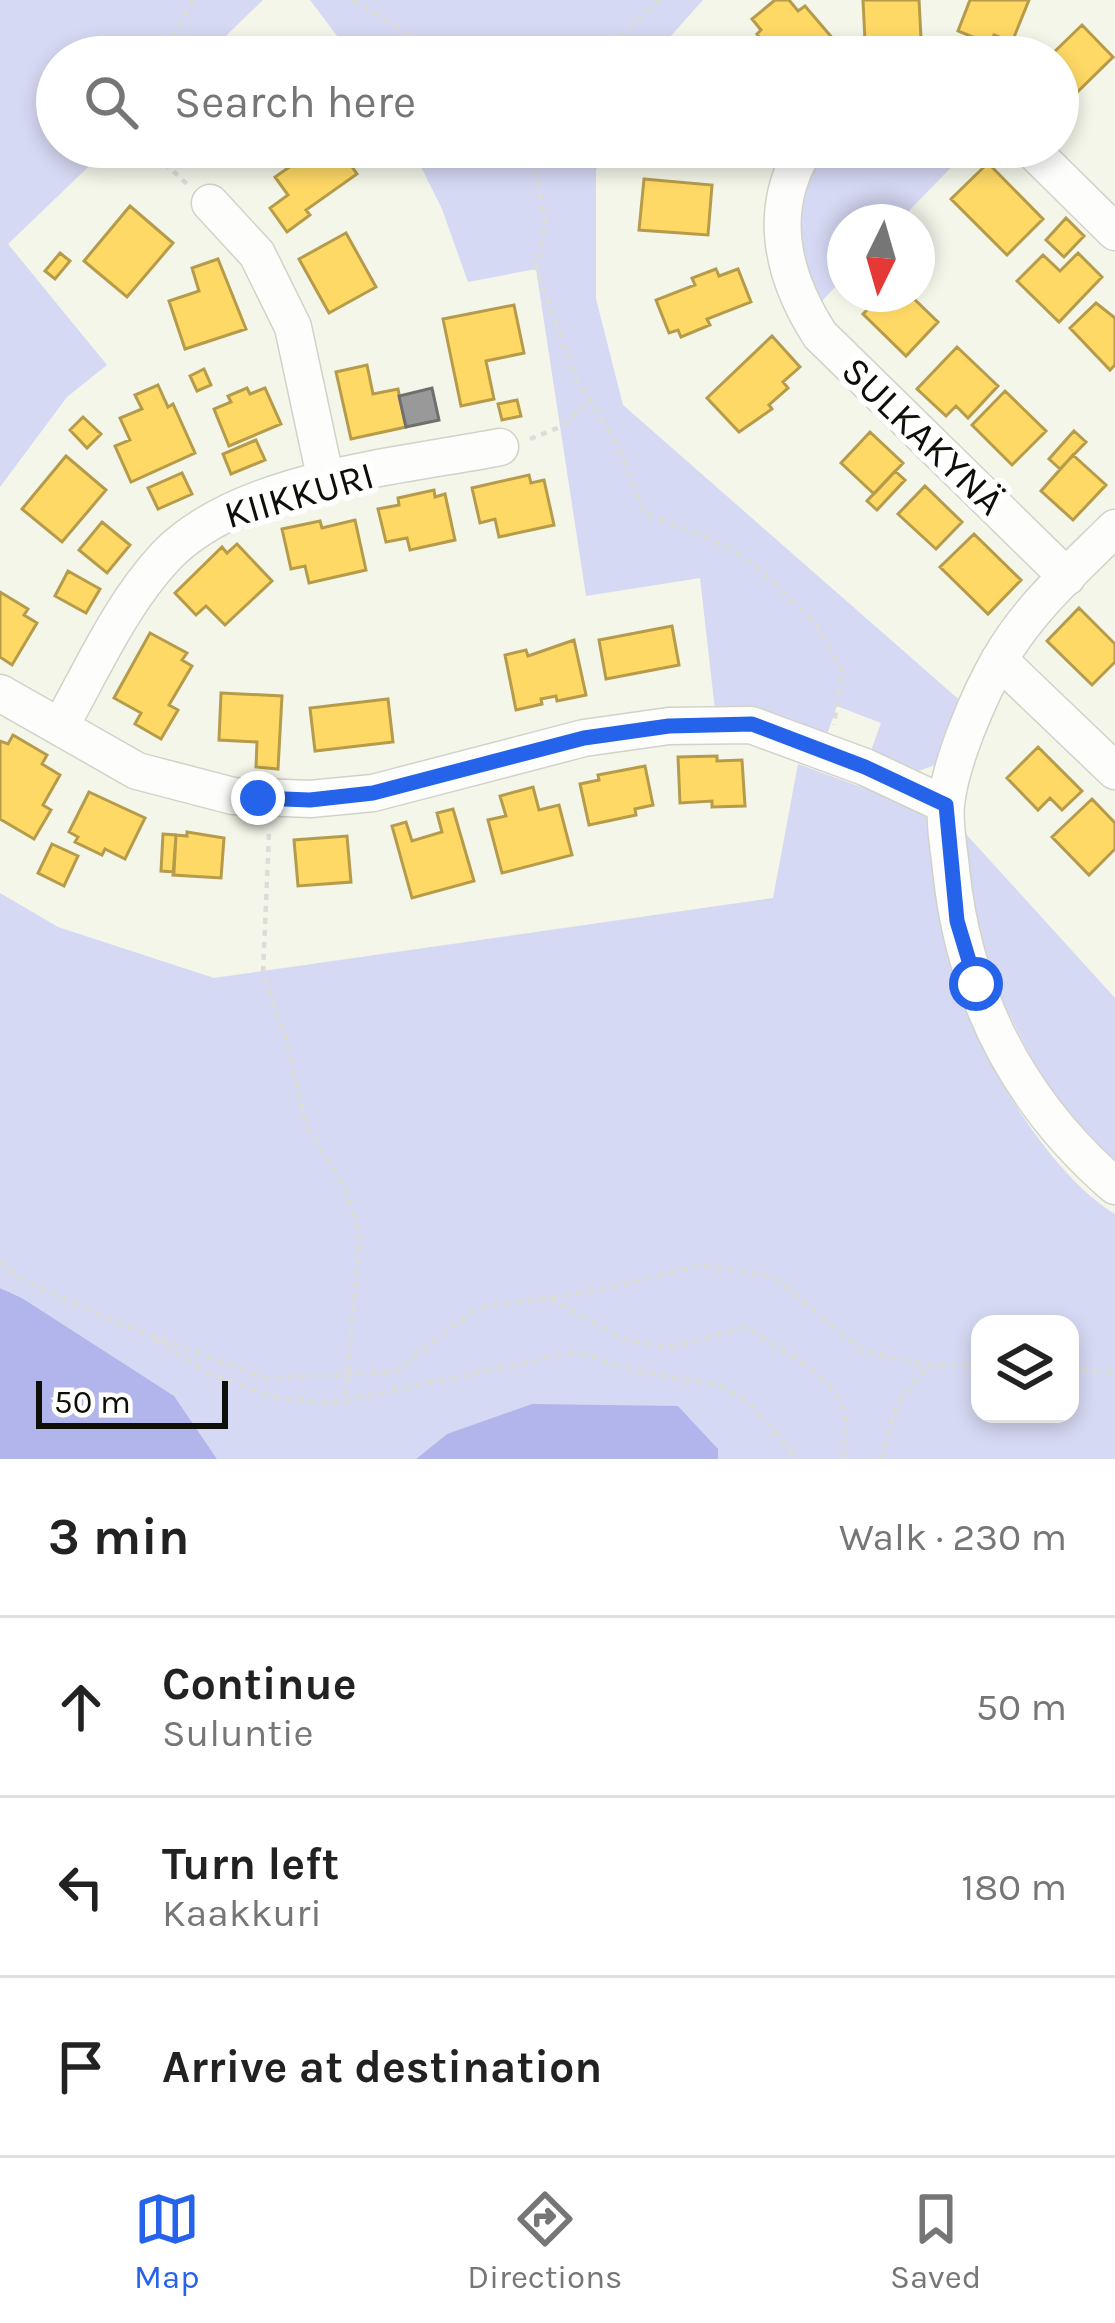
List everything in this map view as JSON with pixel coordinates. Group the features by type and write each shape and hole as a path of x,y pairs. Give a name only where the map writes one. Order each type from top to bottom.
{"street":[{"name":"SULKAKYNÄ","path":"793,168 782,207 784,255 798,301 820,335 1067,577"},
{"path":"1051,168 1115,232"},
{"path":"210,203 256,254 293,327 326,481"},
{"name":"KIIKKURI","path":"60,727 136,594 166,557 205,522 250,501 326,481 500,447"},
{"path":"1115,529 1030,614 999,660 963,743 946,805 957,921 976,984 1010,1060 1044,1116 1115,1186"},
{"path":"999,660 1115,771"},
{"path":"0,693 137,771 233,796 290,800 373,793 584,738 669,726 752,724 946,805"}],"path":[{"path":"173,36 193,0"},
{"path":"353,0 410,36"},
{"path":"622,36 660,0"},
{"path":"171,168 210,203"},
{"path":"534,168 546,224 536,268 575,376 615,441 645,513 731,548 815,623 842,670 830,753"},
{"path":"500,447 560,427 590,400"},
{"path":"269,834 263,972 286,1039 306,1126 343,1184 360,1234 345,1400"},
{"path":"0,1262 23,1280 142,1333 265,1378 394,1372 477,1308 597,1291 701,1265 774,1277 862,1351 928,1365 971,1366"},
{"path":"548,1298 623,1339 674,1347 746,1327 835,1390 845,1416 845,1459"},
{"path":"142,1333 208,1372 278,1398 345,1400 576,1352 640,1372 717,1384 752,1405 796,1459"},
{"path":"881,1459 897,1404 928,1365"},
{"path":"1079,1369 1115,1372"}],"shaded area":[{"path":"0,0 263,0 226,36 36,36 36,168 87,168 8,244 107,365 67,397 0,487"},
{"path":"310,0 703,0 671,36 337,36"},
{"path":"422,168 597,168 596,299 623,405 964,704 940,763 908,775 869,756 881,723 837,706 825,740 715,710 700,578 586,596 536,269 468,282"},
{"path":"808,168 951,168 916,204 827,204 827,296 819,304 798,255"},
{"path":"798,764 905,803 934,823 943,934 951,969 983,1049 1058,1163 1115,1214 1115,1459 718,1459 718,1449 447,1434 416,1459 217,1459 173,1396 0,1288 0,893 58,927 214,978 773,898"},
{"path":"965,833 1115,998 1115,1165 1088,1146 1039,1074 1002,1000 974,919"}],"water":[{"path":"0,1288 174,1396 217,1459 0,1459"},
{"path":"532,1404 678,1406 718,1449 718,1459 416,1459 447,1434"}],"building: Homes":[{"path":"775,0 789,0 798,11 805,6 831,36 759,36 761,30 752,19"},
{"path":"863,0 919,0 921,36 865,36"},
{"path":"970,0 1029,0 1014,36 970,36 958,31"},
{"path":"1082,25 1113,57 1079,90 1079,36 1071,36"},
{"path":"288,168 353,168 357,174 306,210 310,215 287,232 270,208 288,195 275,177"},
{"path":"983,168 993,168 1043,219 1007,255 951,199"},
{"path":"644,179 712,185 708,235 639,230"},
{"path":"130,206 173,243 127,297 84,261"},
{"path":"1066,218 1084,236 1064,257 1046,240"},
{"path":"346,233 376,287 329,313 299,259"},
{"path":"60,253 70,261 55,279 45,271"},
{"path":"1078,253 1102,277 1059,322 1017,281 1043,255 1060,271"},
{"path":"218,259 246,329 185,349 169,301 199,291 192,268"},
{"path":"716,269 719,276 738,269 751,302 707,319 710,325 681,337 678,330 669,333 656,300 695,285 692,278"},
{"path":"1096,303 1115,318 1115,365 1110,370 1070,328"},
{"path":"514,305 524,353 486,361 494,399 461,406 443,319"},
{"path":"928,312 938,322 906,356 863,314"},
{"path":"772,336 800,367 783,382 788,388 769,405 772,409 739,432 707,398"},
{"path":"957,347 998,386 968,418 956,406 946,416 917,389"},
{"path":"367,365 373,394 398,389 406,427 351,439 336,372"},
{"path":"204,369 211,385 197,391 190,376"},
{"path":"158,385 168,407 173,404 195,453 131,482 115,446 130,440 120,418 142,409 135,395"},
{"path":"247,388 250,394 265,388 281,424 229,446 214,409"},
{"path":"1005,391 1046,431 1012,465 972,425"},
{"path":"517,400 521,416 502,420 498,404"},
{"path":"83,417 101,434 87,448 70,430"},
{"path":"1074,431 1086,442 1060,469 1049,459"},
{"path":"870,432 903,463 874,494 841,463"},
{"path":"256,440 265,460 231,474 223,454"},
{"path":"1073,455 1106,485 1073,520 1041,491"},
{"path":"66,456 106,490 62,542 22,509"},
{"path":"895,471 905,480 877,510 867,501"},
{"path":"182,473 192,494 158,509 148,488"},
{"path":"529,475 531,483 544,480 554,525 499,537 495,519 480,523 472,488"},
{"path":"925,486 962,522 936,549 898,514"},
{"path":"434,490 435,497 445,494 455,540 410,550 407,538 386,542 378,509 399,505 398,498"},
{"path":"355,520 366,570 309,583 305,566 291,569 282,529 320,521 322,528"},
{"path":"102,522 130,545 107,573 79,550"},
{"path":"974,534 1021,580 988,614 940,567"},
{"path":"237,544 272,581 225,625 206,606 196,615 175,593 222,547 227,553"},
{"path":"68,571 100,589 86,613 55,596"},
{"path":"0,592 28,609 24,615 37,623 12,665 0,657"},
{"path":"1079,608 1115,644 1115,662 1092,685 1047,641"},
{"path":"672,626 679,665 606,679 599,640"},
{"path":"150,633 187,653 182,660 192,666 169,705 178,710 161,739 135,724 141,713 114,698"},
{"path":"574,640 586,695 541,699 542,704 516,710 505,655 526,650 528,656"},
{"path":"221,693 282,696 278,769 256,767 257,742 219,740"},
{"path":"388,699 393,742 315,751 310,708"},
{"path":"13,735 47,755 42,764 60,775 43,805 51,810 34,839 0,819 0,741 8,744"},
{"path":"1038,747 1082,791 1062,810 1050,798 1038,810 1007,778"},
{"path":"717,756 717,761 742,760 745,806 680,803 678,757"},
{"path":"645,766 653,805 635,809 636,815 589,825 580,784 599,780 598,775"},
{"path":"533,787 539,810 559,805 572,855 502,873 488,820 506,816 500,796"},
{"path":"89,792 145,818 125,859 105,849 102,855 75,842 78,837 69,832"},
{"path":"1092,799 1115,823 1115,849 1089,875 1052,837"},
{"path":"453,809 474,881 412,898 392,826 406,822 412,841 442,832 437,813"},
{"path":"187,832 224,838 221,878 173,875 176,835 187,836"},
{"path":"163,834 176,835 174,872 161,871"},
{"path":"347,836 351,882 298,886 294,840"},
{"path":"52,844 78,856 64,886 38,873"}],"building: Industry":[{"path":"432,388 439,420 406,427 399,396"}],"route":[{"path":"258,798 310,800 373,793 584,738 669,726 752,724 865,767 946,805 957,921 976,984"}]}
